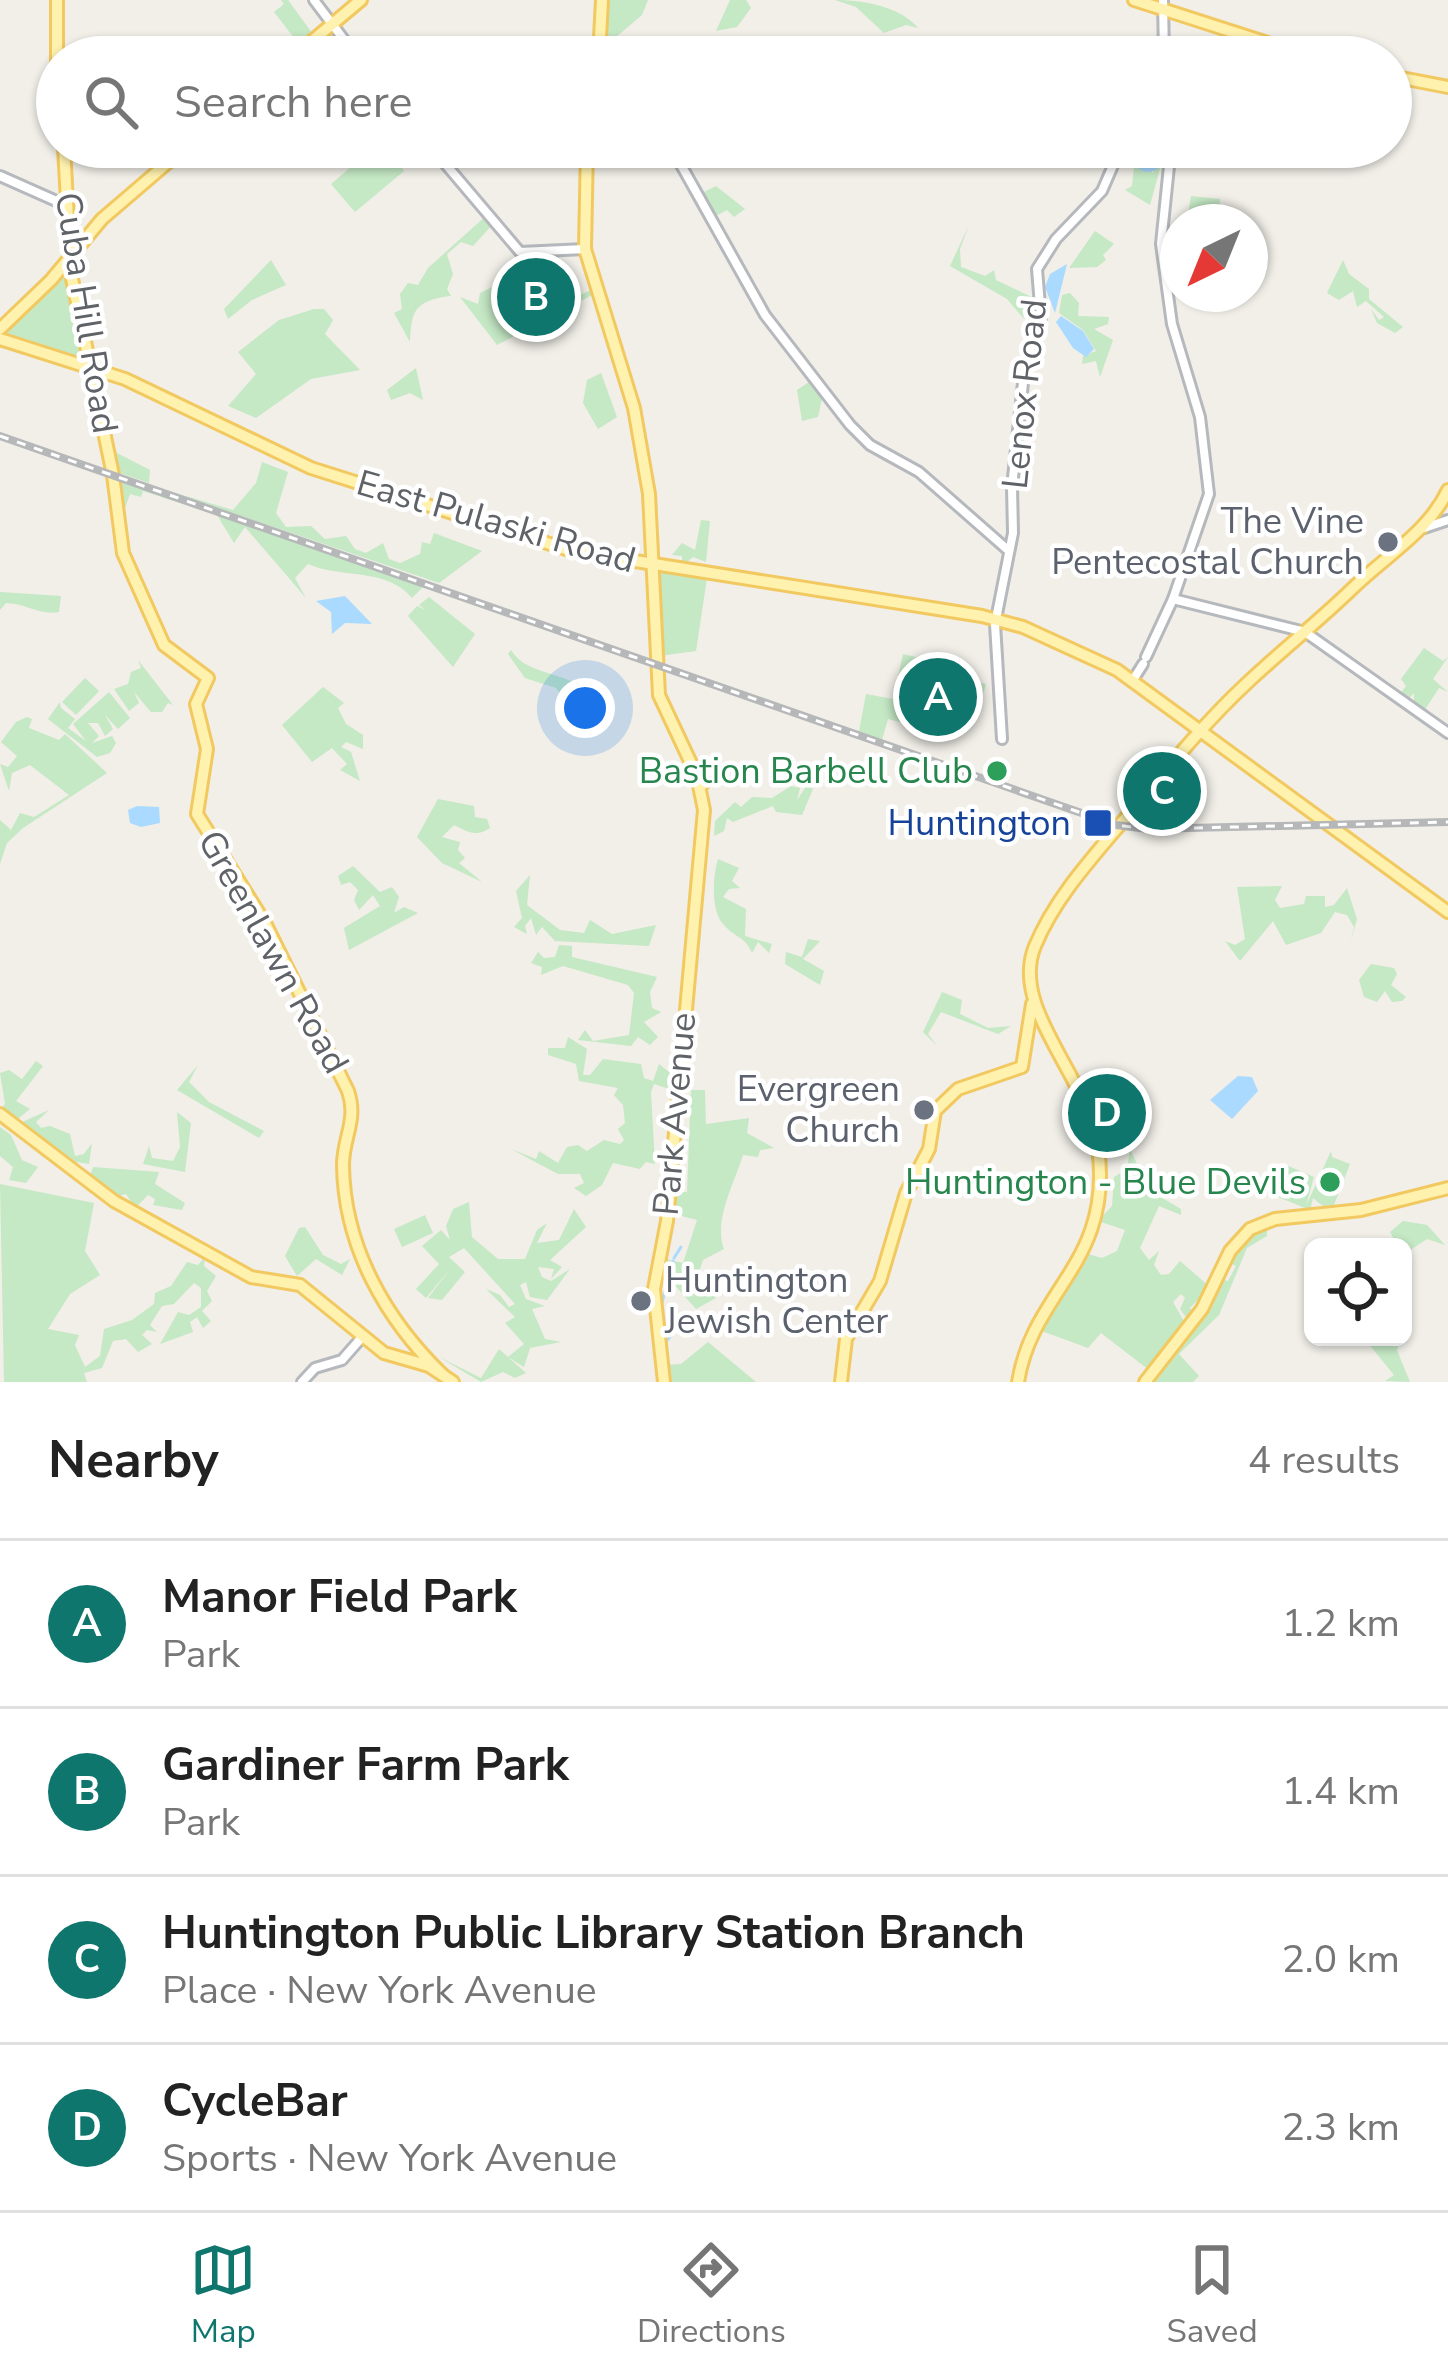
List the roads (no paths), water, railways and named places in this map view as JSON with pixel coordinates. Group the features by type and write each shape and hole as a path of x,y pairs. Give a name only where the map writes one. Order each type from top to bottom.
{"main road":[{"path":"57,0 57,36"},
{"path":"318,36 362,0"},
{"path":"600,36 602,0"},
{"path":"1134,0 1163,4 1258,36"},
{"path":"1412,80 1448,87"},
{"name":"Cuba Hill Road","path":"64,168 64,204 75,244 70,259 72,279 113,477"},
{"path":"75,244 162,168"},
{"name":"Park Avenue","path":"586,168 585,249 639,429 654,567 659,694 690,761 701,815 667,1221 654,1289 664,1382"},
{"path":"0,329 70,259"},
{"path":"57,274 66,271 72,279"},
{"name":"East Pulaski Road","path":"0,339 110,373 311,467 572,551 996,619 1117,670 1139,668"},
{"path":"94,382 96,373 110,373"},
{"name":"Greenlawn Road","path":"113,477 114,528 155,631 208,678 196,704 207,748 194,804 197,814 265,923 348,1091 354,1119 344,1176 358,1244 391,1319 430,1364"},
{"path":"841,1382 846,1339 880,1281 908,1186 929,1149 938,1106 958,1089 1009,1075 1026,1059 1026,1021 1032,1004 1030,959 1066,890 1244,686 1422,528 1448,490"},
{"path":"1139,668 1202,731 1324,816 1448,912"},
{"path":"682,747 698,785 714,771 690,761"},
{"path":"1018,1382 1029,1341 1085,1252 1099,1185 1097,1140 1088,1110 1074,1074 1032,1004"},
{"path":"0,1114 98,1194 251,1277 300,1285 394,1359 430,1364 448,1378"},
{"path":"1145,1382 1199,1314 1233,1246 1250,1229 1264,1221 1361,1210 1448,1188"}],"street":[{"path":"314,0 340,36"},
{"path":"1163,4 1164,36"},
{"path":"449,168 520,252 585,249"},
{"path":"683,168 765,315 850,425 870,445 919,472 1009,551"},
{"name":"Lenox Road","path":"1002,740 1004,716 994,664 996,619 1009,551 1025,364 1041,318 1037,269 1056,238 1102,191 1112,168"},
{"path":"1139,668 1173,599 1209,488 1200,417 1172,324 1161,244 1169,168"},
{"path":"0,176 64,204"},
{"path":"1422,528 1448,520"},
{"path":"1173,599 1307,634 1448,733"},
{"path":"302,1382 315,1367 342,1360 363,1336"}],"water":[{"path":"1067,264 1055,313 1045,287 1050,274"},
{"path":"1061,316 1083,331 1094,349 1086,357 1073,348 1056,322"},
{"path":"345,596 372,624 345,623 332,634 331,612 316,601"},
{"path":"159,807 160,823 141,827 130,823 128,810"},
{"path":"1238,1076 1252,1077 1258,1091 1232,1119 1210,1100"}],"waterway":[{"path":"674,1258 681,1247"},
{"path":"661,1306 673,1261"},
{"path":"664,1344 676,1329 667,1319"}],"railway":[{"path":"0,436 1116,825 1148,829 1448,822"}],"place":[{"name":"Gardiner Farm Park","path":"536,297"},
{"name":"The Vine Pentecostal Church","path":"1388,542"},
{"name":"Manor Field Park","path":"938,697"},
{"name":"Bastion Barbell Club","path":"997,771"},
{"name":"Huntington Public Library Station Branch","path":"1162,791"},
{"name":"Huntington","path":"1098,823"},
{"name":"Evergreen Church","path":"924,1110"},
{"name":"CycleBar","path":"1107,1113"},
{"name":"Huntington - Blue Devils","path":"1330,1182"},
{"name":"Huntington Jewish Center","path":"641,1301"}]}
